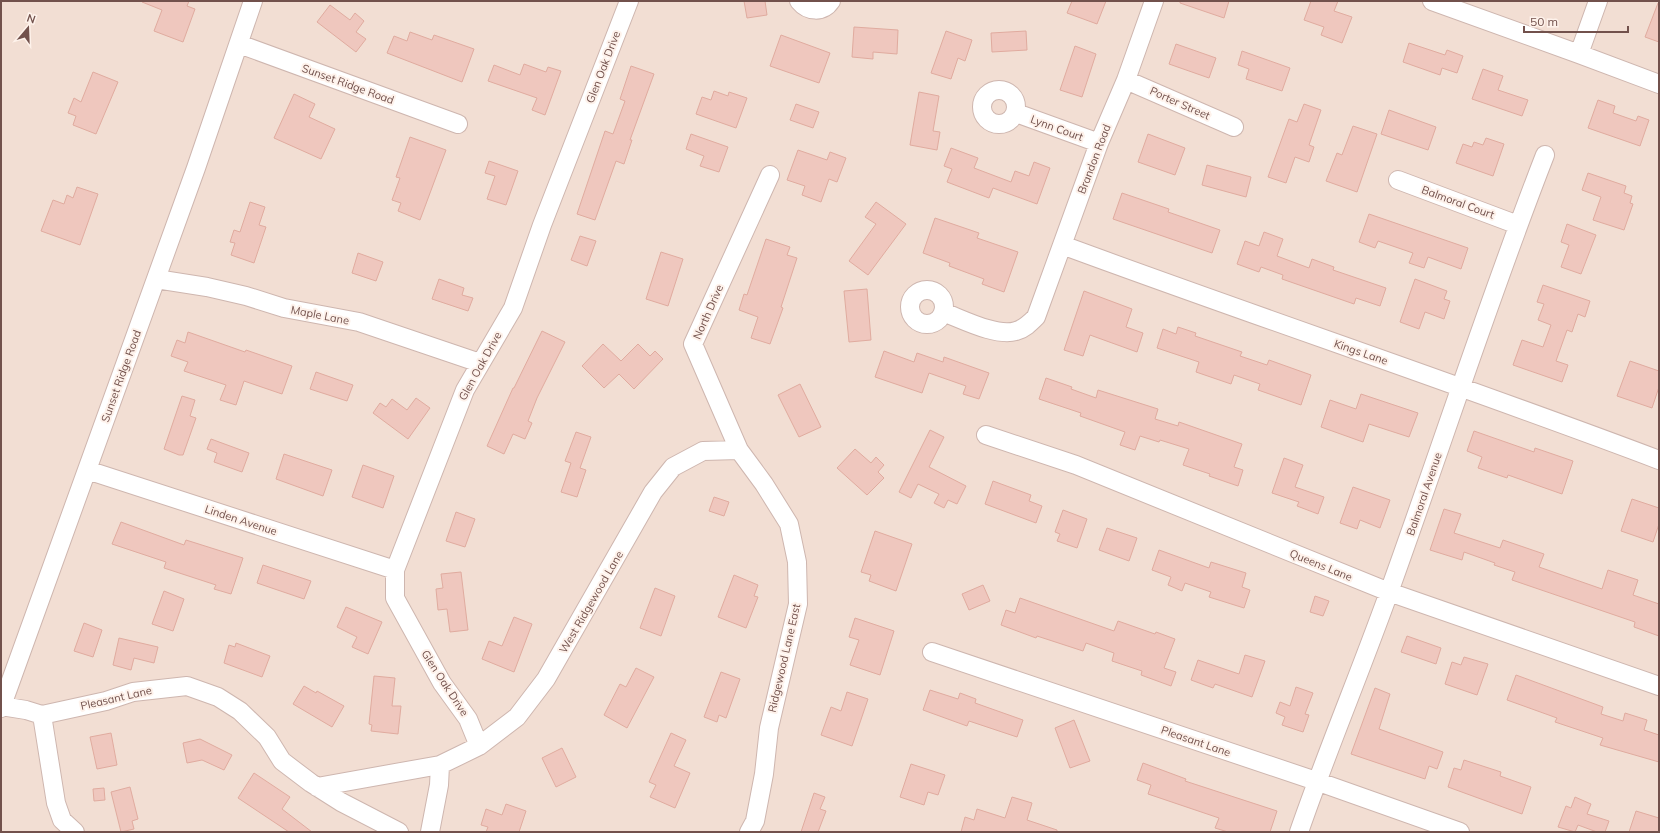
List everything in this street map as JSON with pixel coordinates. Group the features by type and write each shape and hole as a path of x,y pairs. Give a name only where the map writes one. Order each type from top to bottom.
{"street":[{"name":"Sunset Ridge Road","path":"1,706 88,470 253,1"},
{"name":"Glen Oak Drive","path":"479,746 468,719 442,683 395,598 396,570 465,390 513,308 542,225 629,1"},
{"path":"799,1 803,6 814,10 825,7 831,1"},
{"name":"Brandon Road","path":"943,312 973,324 999,332 1015,332 1027,326 1036,317 1099,143 1126,80 1154,1"},
{"path":"1432,1 1659,84"},
{"path":"1579,54 1598,1"},
{"name":"Sunset Ridge Road","path":"239,44 458,124"},
{"name":"Porter Street","path":"1126,80 1234,127"},
{"name":"Lynn Court","path":"1016,113 1099,143"},
{"name":"Balmoral Avenue","path":"1299,832 1316,781 1389,592 1518,225 1545,155"},
{"name":"North Drive","path":"739,450 693,344 770,175"},
{"name":"Balmoral Court","path":"1398,180 1518,225"},
{"name":"Kings Lane","path":"1062,245 1235,308 1461,386 1659,460"},
{"name":"Maple Lane","path":"156,279 213,288 246,296 284,308 359,322 480,363"},
{"name":"Queens Lane","path":"986,436 1076,465 1389,592 1659,686"},
{"name":"West Ridgewood Lane","path":"317,787 440,765 479,746 517,717 546,679 653,492 673,466 703,451 739,450"},
{"name":"Ridgewood Lane East","path":"739,450 764,484 789,524 797,568 798,604 769,728 764,774 755,821 749,832"},
{"name":"Linden Avenue","path":"88,470 396,570"},
{"name":"Pleasant Lane","path":"932,652 1316,781 1460,832"},
{"name":"Pleasant Lane","path":"1,706 26,710 42,715 106,701 133,692 187,686 218,697 240,710 267,737 282,761 317,787 341,802 399,832"},
{"path":"42,715 56,803 62,820 75,832"},
{"path":"430,832 439,785 440,765"}],"shaded area":[{"path":"1,1 1659,1 1659,832 1,832"}],"building":[{"path":"142,1 189,1 187,6 195,9 183,42 154,31 162,10"},
{"path":"744,1 765,1 767,15 747,18"},
{"path":"1072,1 1106,1 1097,24 1067,13"},
{"path":"1180,1 1229,1 1224,18 1180,3"},
{"path":"1311,1 1338,1 1334,11 1352,17 1342,43 1321,35 1324,27 1304,20"},
{"path":"1659,3 1659,42 1645,37"},
{"path":"330,5 350,20 355,13 364,21 356,32 366,39 356,52 317,22"},
{"path":"854,27 898,30 897,54 873,52 873,59 852,57"},
{"path":"946,31 972,40 965,61 958,58 951,79 931,73"},
{"path":"1026,31 1027,50 992,52 991,33"},
{"path":"410,32 432,40 434,35 474,49 462,82 387,53 394,36 407,41"},
{"path":"781,35 830,53 819,83 770,66"},
{"path":"1409,43 1445,55 1447,50 1463,56 1457,73 1442,68 1440,75 1403,62"},
{"path":"1176,44 1216,58 1209,78 1169,64"},
{"path":"1075,46 1096,54 1082,97 1060,90"},
{"path":"1242,51 1290,68 1282,91 1246,79 1249,69 1238,65"},
{"path":"524,64 546,72 548,67 561,71 545,115 532,110 537,98 488,81 494,65 520,75"},
{"path":"631,66 654,74 630,140 632,140 624,164 616,161 595,220 577,214 605,131 613,134 625,101 620,99"},
{"path":"1483,69 1503,76 1498,90 1528,100 1522,116 1472,99"},
{"path":"93,72 118,82 96,134 73,125 76,116 68,113 74,98 81,102"},
{"path":"714,91 728,96 729,92 747,98 736,128 696,114 702,97 711,100"},
{"path":"919,92 939,96 933,131 940,132 937,150 910,145"},
{"path":"294,94 315,104 309,117 335,129 321,159 274,138"},
{"path":"1598,100 1615,106 1613,113 1636,121 1638,116 1649,120 1640,146 1588,128"},
{"path":"796,104 819,112 813,128 790,120"},
{"path":"1304,104 1321,110 1309,145 1314,147 1309,162 1295,157 1286,183 1268,177 1289,119 1297,122"},
{"path":"1389,110 1436,127 1428,150 1381,134"},
{"path":"1353,126 1377,134 1357,192 1326,181 1337,153 1342,155"},
{"path":"691,134 728,147 719,172 700,166 704,156 686,149"},
{"path":"1148,134 1185,148 1175,175 1138,162"},
{"path":"410,137 446,150 420,220 398,211 401,203 392,200 400,178 396,177"},
{"path":"1486,138 1504,144 1493,176 1456,163 1463,144 1472,147 1474,142 1483,145"},
{"path":"951,148 978,158 974,168 1011,182 1015,171 1029,176 1034,162 1050,168 1037,204 993,188 989,198 947,182 952,169 944,166"},
{"path":"798,150 827,160 830,152 846,158 837,182 829,179 821,202 802,195 805,186 787,180"},
{"path":"489,161 518,171 506,205 487,199 495,176 485,173"},
{"path":"1207,165 1251,177 1246,197 1202,185"},
{"path":"1588,173 1626,186 1624,193 1632,196 1630,203 1633,204 1624,230 1593,220 1601,197 1582,190"},
{"path":"77,187 98,194 80,245 41,231 53,200 64,204 67,195 73,198"},
{"path":"1122,193 1169,209 1168,212 1220,230 1212,253 1113,219"},
{"path":"250,202 265,207 259,225 266,227 254,263 231,255 235,243 230,242 234,230 240,232"},
{"path":"876,202 906,224 868,275 849,261 876,224 865,217"},
{"path":"1369,214 1468,248 1461,269 1428,257 1424,268 1409,263 1413,253 1378,241 1375,248 1359,242"},
{"path":"935,218 979,233 977,238 1018,252 1004,292 982,284 984,279 949,266 950,263 923,253"},
{"path":"1567,224 1596,235 1581,274 1561,267 1569,245 1561,242"},
{"path":"1264,232 1283,239 1277,256 1309,268 1312,259 1334,267 1333,270 1386,288 1380,306 1356,298 1354,304 1282,279 1283,275 1261,267 1259,272 1237,264 1245,241 1259,246"},
{"path":"580,236 596,241 587,266 571,260"},
{"path":"766,239 790,247 787,255 797,258 781,307 783,308 770,344 751,338 758,317 739,310 744,294 747,295"},
{"path":"661,252 683,259 668,306 646,299"},
{"path":"358,253 383,262 376,281 352,273"},
{"path":"439,279 464,288 462,295 473,298 468,311 432,299"},
{"path":"1415,279 1447,291 1444,299 1450,301 1444,319 1425,312 1419,329 1400,322"},
{"path":"1543,285 1590,301 1585,317 1578,314 1572,332 1567,330 1556,361 1568,365 1562,382 1513,365 1522,340 1543,347 1551,325 1538,320 1544,304 1537,302"},
{"path":"867,289 871,340 849,342 844,291"},
{"path":"1084,291 1132,309 1126,327 1143,333 1137,352 1090,335 1083,356 1064,350"},
{"path":"1178,327 1196,333 1195,336 1242,352 1240,356 1267,365 1269,360 1311,375 1301,405 1258,390 1260,384 1234,375 1231,384 1196,372 1199,362 1157,348 1163,329 1176,334"},
{"path":"542,331 565,342 537,398 528,421 532,423 525,439 513,434 504,454 487,446 513,388"},
{"path":"188,332 245,352 246,350 292,366 282,394 244,381 236,405 220,400 226,385 184,371 188,362 171,356 177,340 185,343"},
{"path":"603,344 621,361 638,344 650,356 655,351 663,359 634,389 619,374 604,388 582,366"},
{"path":"884,351 914,362 917,353 943,362 944,357 989,373 979,399 963,394 966,386 929,373 922,393 875,377"},
{"path":"1630,361 1659,371 1659,387 1652,408 1617,396"},
{"path":"316,372 353,385 347,401 310,389"},
{"path":"1046,378 1072,387 1071,389 1096,398 1098,390 1158,409 1155,419 1178,426 1179,422 1242,444 1234,467 1243,470 1238,486 1209,476 1210,474 1183,465 1189,449 1160,440 1159,442 1140,436 1135,450 1120,445 1125,432 1080,416 1081,413 1039,399"},
{"path":"800,384 821,427 799,437 778,395"},
{"path":"1361,394 1418,413 1409,437 1369,424 1363,442 1321,427 1330,400 1356,409"},
{"path":"182,396 195,400 190,416 196,418 183,455 179,455 164,449"},
{"path":"416,398 430,408 408,439 373,413 380,403 386,407 392,399 407,410"},
{"path":"930,430 944,437 929,467 966,486 957,504 948,500 944,508 934,503 939,494 918,484 911,498 899,492"},
{"path":"1474,431 1534,452 1535,448 1573,461 1562,494 1508,475 1507,478 1478,468 1482,457 1467,451"},
{"path":"576,432 591,437 580,468 586,470 577,497 561,492 571,463 565,461"},
{"path":"211,439 249,453 242,472 214,462 217,453 207,449"},
{"path":"855,449 871,463 876,457 884,465 878,472 884,478 867,495 837,468"},
{"path":"284,454 332,470 323,496 276,479"},
{"path":"1284,458 1303,465 1295,487 1324,497 1318,514 1297,506 1299,502 1272,493"},
{"path":"363,465 394,476 383,508 352,497"},
{"path":"993,481 1031,495 1029,501 1042,506 1036,523 985,504"},
{"path":"1353,487 1390,500 1380,528 1360,520 1357,529 1340,523"},
{"path":"714,497 729,502 724,516 709,511"},
{"path":"1632,499 1659,508 1659,524 1653,542 1621,531"},
{"path":"1444,509 1461,514 1454,533 1500,548 1503,540 1544,554 1539,567 1602,589 1608,570 1638,580 1633,595 1659,604 1659,636 1634,627 1635,622 1512,580 1515,572 1494,565 1495,563 1464,552 1462,560 1430,550"},
{"path":"1063,510 1087,519 1077,548 1057,541 1060,534 1055,532"},
{"path":"456,512 475,519 465,547 446,541"},
{"path":"121,522 184,545 186,540 243,558 231,594 214,589 216,585 164,568 166,562 112,544"},
{"path":"1107,528 1137,538 1129,561 1099,550"},
{"path":"875,531 912,544 896,591 869,581 871,575 861,572"},
{"path":"1159,550 1209,568 1211,562 1246,573 1242,587 1250,590 1244,608 1209,597 1211,592 1185,583 1182,591 1168,585 1171,577 1152,570"},
{"path":"263,565 311,581 304,599 257,583"},
{"path":"461,572 468,630 450,632 447,609 438,610 436,589 443,588 441,574"},
{"path":"734,575 758,585 754,596 758,597 746,628 718,617"},
{"path":"983,585 990,601 969,610 962,594"},
{"path":"655,588 675,596 661,636 640,628"},
{"path":"164,591 184,599 173,631 152,624"},
{"path":"1315,596 1329,601 1323,616 1310,612"},
{"path":"1020,598 1114,631 1118,621 1155,634 1156,632 1175,639 1164,668 1176,672 1171,686 1141,675 1142,671 1112,661 1114,653 1086,643 1083,651 1037,636 1036,638 1001,625 1006,610 1015,613"},
{"path":"346,607 382,622 368,654 352,647 357,637 337,627"},
{"path":"514,617 532,624 514,672 482,659 489,641 502,646"},
{"path":"855,618 894,631 880,675 850,665 859,640 849,637"},
{"path":"84,623 102,630 93,657 74,651"},
{"path":"1407,636 1441,648 1436,664 1401,652"},
{"path":"119,638 158,647 154,663 134,658 131,670 113,665"},
{"path":"236,643 270,656 262,677 224,663 229,645 235,647"},
{"path":"1245,655 1265,661 1252,697 1215,684 1213,688 1191,680 1198,660 1239,674"},
{"path":"1464,657 1488,664 1477,695 1445,684 1452,662 1461,665"},
{"path":"636,668 654,677 627,728 604,715 620,684 626,687"},
{"path":"721,672 740,679 726,718 719,715 717,722 704,717"},
{"path":"1516,675 1603,707 1601,714 1623,721 1625,713 1647,720 1644,730 1659,735 1659,762 1600,745 1603,738 1555,722 1557,718 1507,700"},
{"path":"374,676 395,678 392,706 401,706 398,734 371,731 372,725 369,724"},
{"path":"304,686 316,693 317,691 344,706 332,727 293,704"},
{"path":"1296,687 1313,693 1305,714 1309,715 1303,732 1282,725 1285,717 1276,713 1280,702 1290,706"},
{"path":"1375,688 1390,694 1379,729 1443,752 1437,769 1429,766 1425,779 1351,754"},
{"path":"930,690 958,699 960,693 976,699 975,703 1023,720 1017,737 969,721 967,726 923,710"},
{"path":"847,692 868,699 852,746 821,735 831,707 841,711"},
{"path":"1074,720 1090,761 1070,768 1055,728"},
{"path":"111,733 117,765 97,769 90,737"},
{"path":"671,733 686,740 674,766 690,773 675,808 650,797 656,785 649,782"},
{"path":"200,739 232,755 224,770 202,760 187,763 183,743"},
{"path":"562,748 576,777 556,787 542,758"},
{"path":"1464,760 1501,772 1500,776 1531,787 1522,814 1448,787 1454,768 1461,770"},
{"path":"1143,763 1186,779 1185,781 1277,811 1270,832 1228,832 1215,828 1219,818 1148,794 1151,785 1137,780"},
{"path":"911,764 945,775 938,795 928,792 924,805 900,797"},
{"path":"254,773 290,797 282,809 312,832 289,832 238,798"},
{"path":"130,787 138,819 132,821 134,829 121,832 111,792"},
{"path":"104,788 105,800 94,801 93,789"},
{"path":"814,793 825,797 820,809 826,811 818,832 801,832"},
{"path":"1012,797 1032,803 1027,820 1057,830 1057,832 961,832 965,817 974,820 977,809 1005,818"},
{"path":"1575,797 1591,804 1587,814 1609,821 1605,832 1597,832 1578,825 1575,832 1558,827 1566,806 1571,808"},
{"path":"506,804 526,811 519,832 486,832 488,827 481,825 486,809 502,815"},
{"path":"1636,811 1659,818 1659,832 1629,832"}]}
